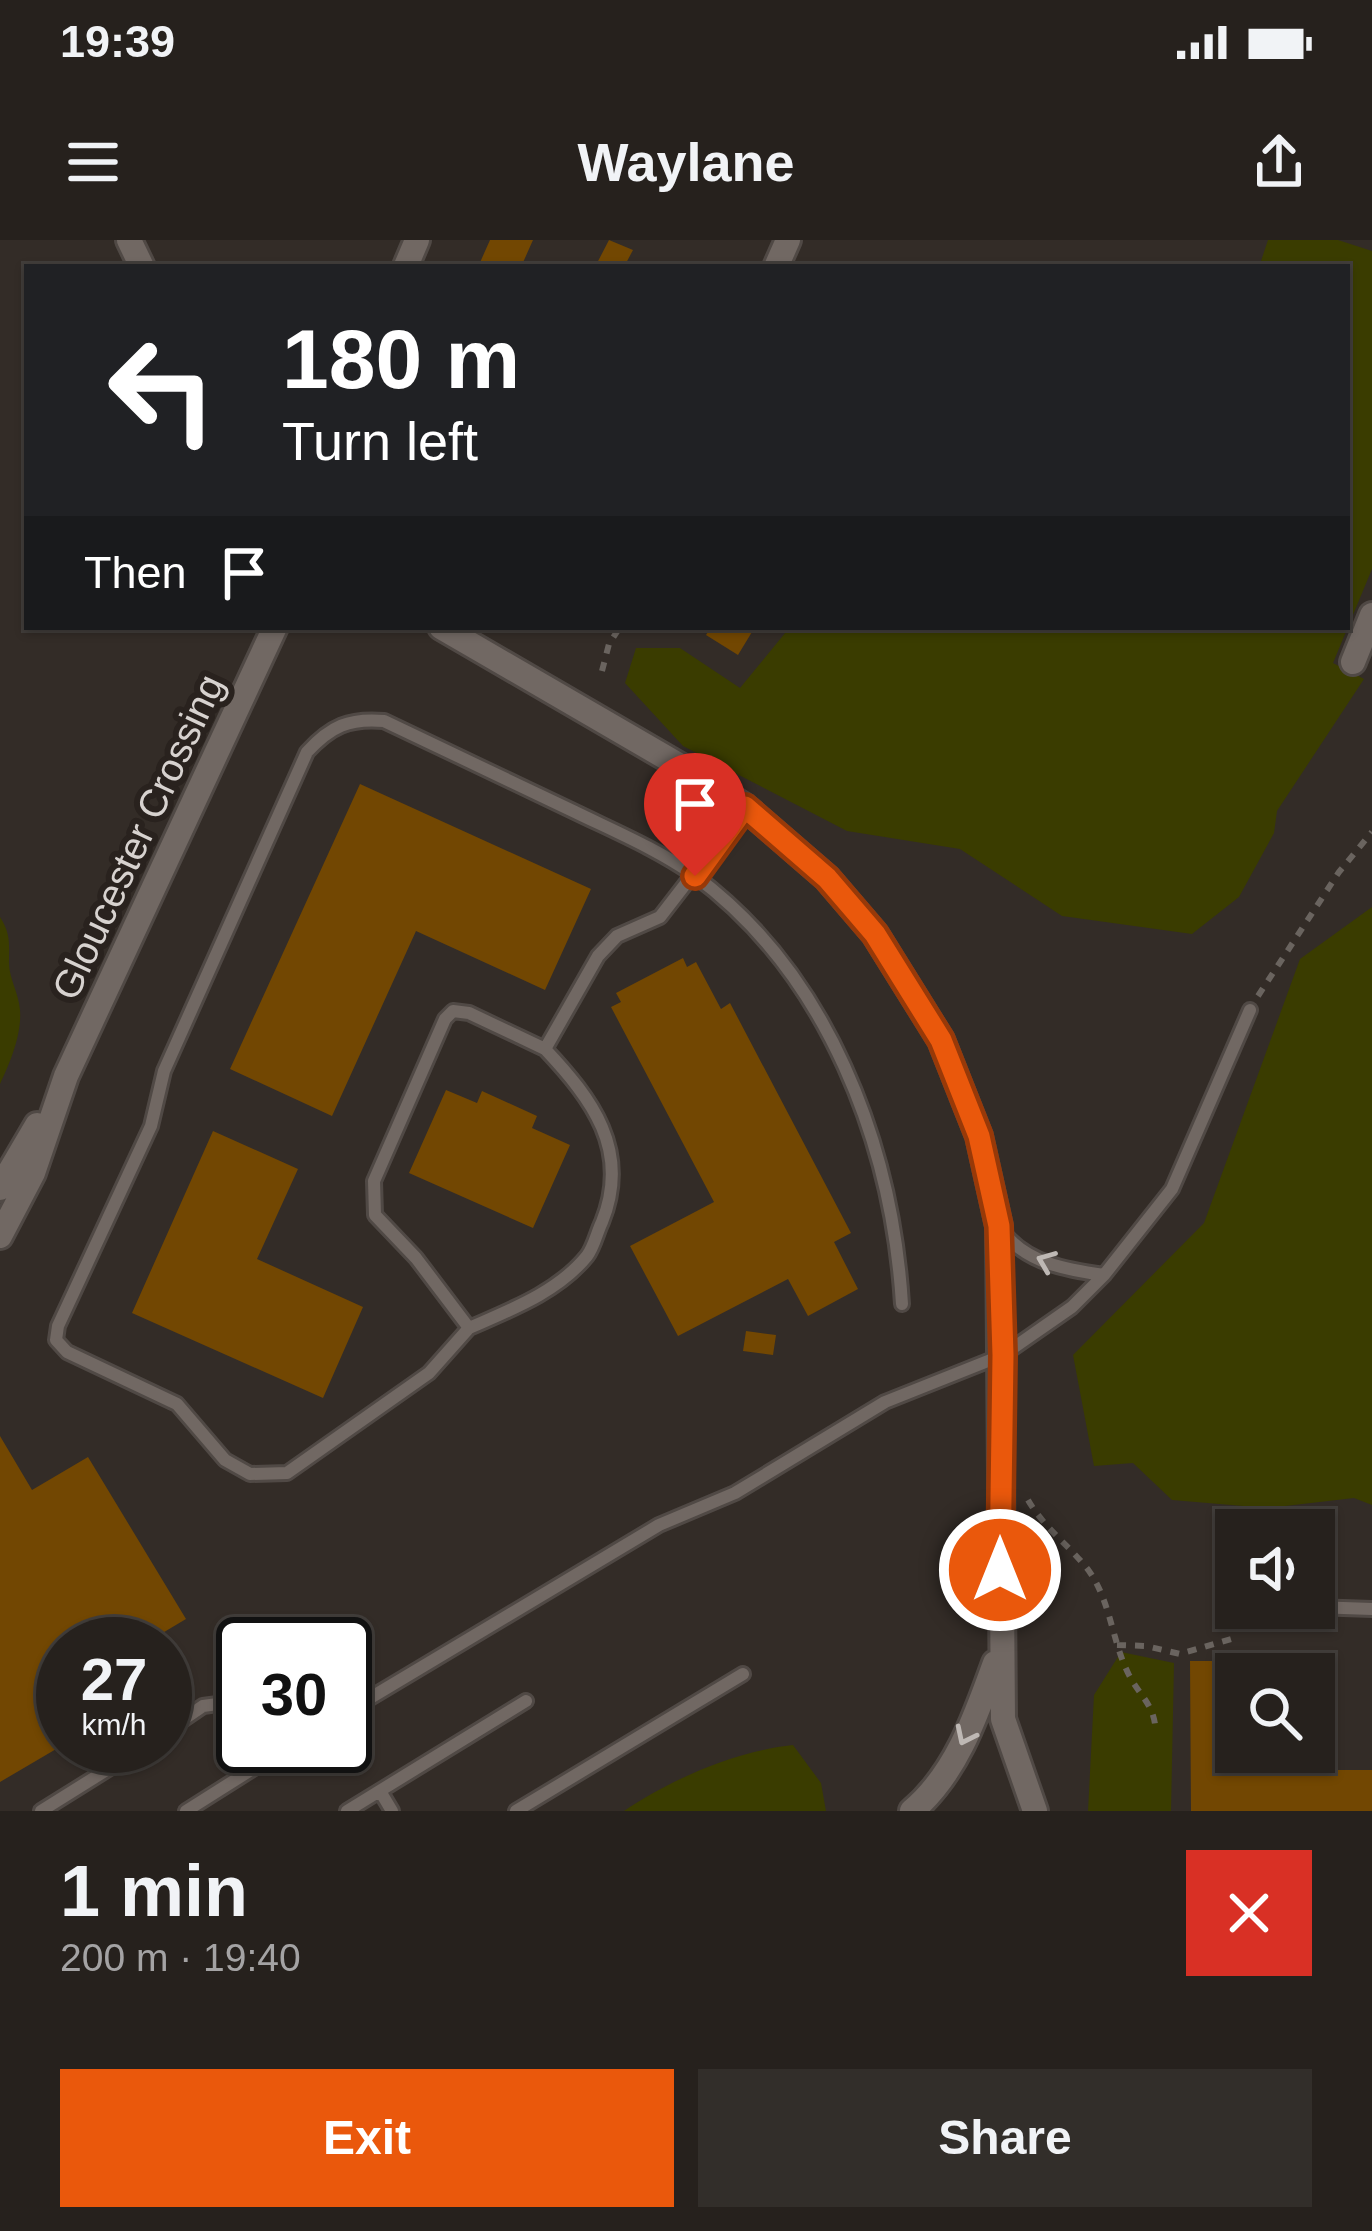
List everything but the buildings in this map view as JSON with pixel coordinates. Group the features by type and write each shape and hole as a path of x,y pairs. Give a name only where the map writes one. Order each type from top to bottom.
{"street":[{"path":"1353,662 1372,615"},
{"name":"Gloucester Crossing","path":"0,1188 66,1076 274,630"},
{"path":"446,630 745,807 815,866 875,934 941,1040 979,1136 999,1226 1003,1720 1034,1811"},
{"name":"Gloucester Crossing","path":"0,1236 33,1173 66,1076"},
{"path":"912,1811 943,1778 962,1746 1000,1650"}],"lane":[{"path":"469,1328 416,1258 374,1215 374,1181 445,1019 453,1011 469,1013 545,1049 585,1091 604,1130 612,1170 606,1210 588,1255 537,1297 469,1328 429,1373 287,1473 250,1474 225,1460 177,1404 67,1352 56,1340 58,1326 151,1126 164,1071 307,752 327,730 355,719 384,721 648,848 695,876 767,947 825,1029 874,1141 892,1209 902,1304"},
{"path":"545,1049 598,956 617,936 660,917 745,807"},
{"path":"372,1697 659,1525 735,1493 885,1402 1003,1355 1072,1306 1104,1275 1172,1189 1250,1010"},
{"path":"999,1226 1027,1254 1069,1270 1104,1275"},
{"path":"1335,1607 1372,1609"},
{"path":"516,1811 743,1674"},
{"path":"347,1811 526,1701"},
{"path":"40,1811 101,1773"},
{"path":"187,1811 239,1773"},
{"path":"380,1791 392,1811"}],"path":[{"path":"602,671 618,630"},
{"path":"1250,1010 1340,872 1372,832"},
{"path":"1025,1482 1027,1499 1038,1517 1088,1570 1104,1598 1117,1646 1129,1675 1153,1709 1155,1724"},
{"path":"1117,1646 1146,1646 1180,1654 1238,1637"}],"shaded area":[{"path":"1268,240 1338,240 1372,251 1372,569 1350,622 1350,264 1260,264"},
{"path":"788,630 1347,630 1333,663 1364,679 1277,811 1274,833 1239,897 1192,934 1062,916 960,849 847,831 683,746 625,683 636,648 680,648 740,688"},
{"path":"1372,907 1372,1505 1354,1498 1267,1508 1172,1500 1133,1463 1094,1466 1073,1355 1204,1223 1300,959"},
{"path":"0,917 8,934 9,969 20,1019 15,1048 0,1084"},
{"path":"1121,1652 1174,1663 1171,1811 1088,1811 1094,1695"},
{"path":"793,1745 821,1783 826,1811 624,1811 705,1768"}],"route":[{"path":"695,876 745,807 815,866 875,934 941,1040 979,1136 999,1226 1003,1355 1000,1570"}]}
